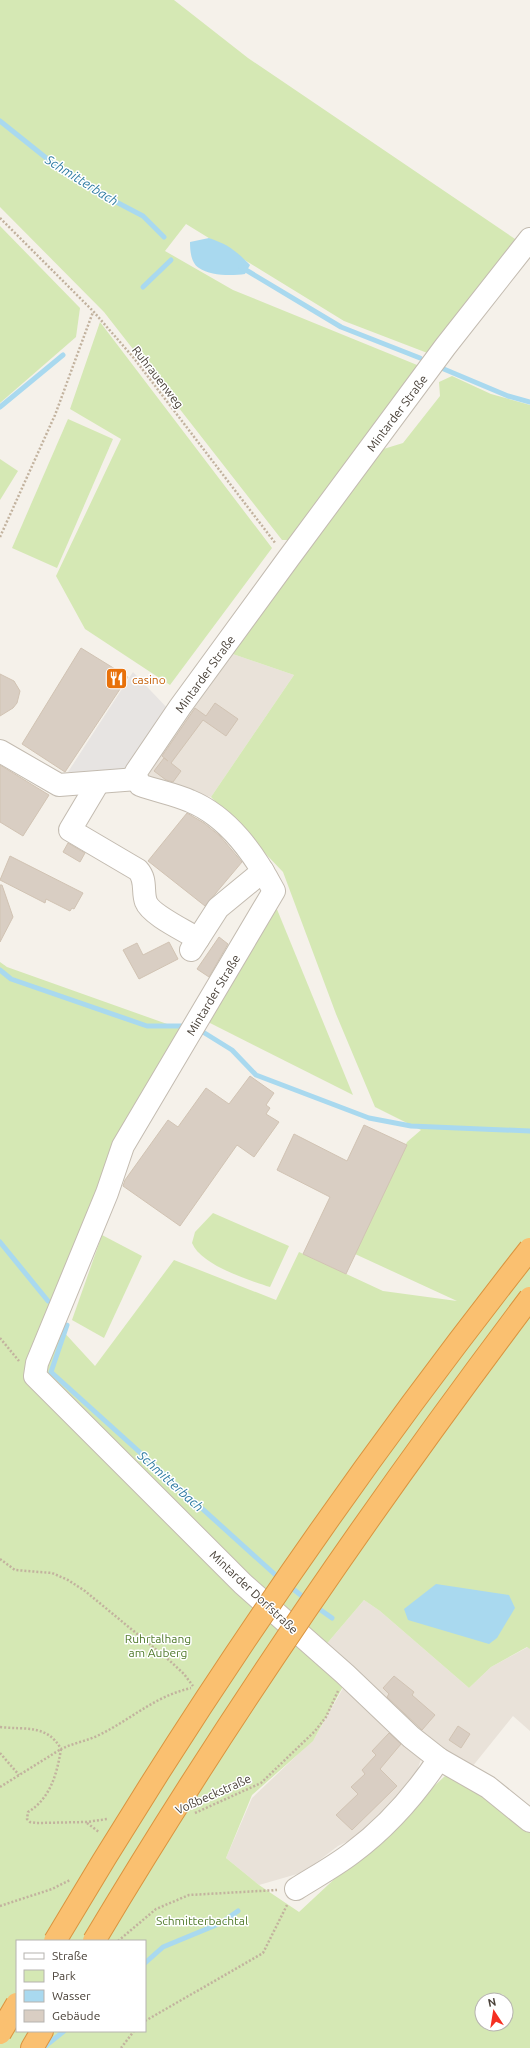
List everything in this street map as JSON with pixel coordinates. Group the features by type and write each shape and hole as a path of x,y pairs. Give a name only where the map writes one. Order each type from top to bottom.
{"highway":[{"path":"55,1940 181,1739 303,1557 440,1367 530,1249"},
{"path":"95,1940 164,1826 293,1628 400,1473 530,1298"},
{"path":"0,2033 16,2006"},
{"path":"32,2048 41,2032"}],"street":[{"name":"Mintarder Straße","path":"35,1376 37,1363 107,1193 123,1146 274,891 263,871 236,835 204,808 178,796 142,786 136,779 138,769 180,707 288,559 445,348 530,239"},
{"path":"0,751 59,785 136,779"},
{"path":"98,783 70,830 138,870 144,879 146,902 151,910 195,945 218,908 263,871"},
{"name":"Mintarder Dorfstraße","path":"35,1376 244,1584 345,1674 411,1737 439,1759 474,1777 530,1819"},
{"path":"296,1889 352,1852 393,1817 420,1788 439,1759"}],"path":[{"name":"Ruhrauenweg","path":"0,218 93,311 133,357 288,559"},
{"path":"0,537 55,415 93,311"},
{"path":"0,1338 15,1357 35,1376"},
{"path":"0,1559 15,1570 52,1573 68,1580 85,1591 170,1661 184,1674 194,1687 179,1691 145,1706 98,1736 73,1743 61,1749 0,1787"},
{"name":"Voßbeckstraße","path":"189,1816 261,1783 316,1731 326,1717 345,1674"},
{"path":"0,1727 48,1733 55,1739 61,1749 47,1794 42,1802 28,1812 27,1819 30,1822 87,1822 110,1819"},
{"path":"0,1753 19,1775"},
{"path":"119,1940 156,1909 189,1895 296,1889"},
{"path":"146,2019 194,1994 263,1953 296,1889"},
{"path":"121,2048 133,2032"}],"shaded area":[{"path":"227,652 294,675 211,797 147,779 145,769"},
{"path":"133,672 169,710 123,774 68,772"},
{"path":"364,1600 380,1611 469,1688 491,1667 528,1647 530,1649 530,1731 513,1716 472,1767 427,1741 414,1780 367,1832 338,1846 304,1872 259,1885 226,1858 252,1798 314,1739 346,1683 324,1647"}],"green space":[{"path":"0,0 174,0 248,58 518,241 430,354 344,321 186,224 165,251 233,290 422,367 291,540 282,540 104,312 0,207"},
{"path":"0,226 80,308 76,337 0,403"},
{"path":"100,322 272,548 170,685 85,629 56,576 121,439 70,409"},
{"path":"452,376 491,394 530,405 530,1649 527,1647 491,1667 469,1688 380,1611 364,1600 324,1647 346,1681 313,1741 252,1795 226,1858 259,1885 299,1912 445,1776 456,1775 530,1828 530,2048 0,2048 0,962 7,967 184,1030 152,1087 61,1329 95,1366 174,1260 276,1300 299,1252 383,1291 457,1301 355,1254 407,1142 421,1130 375,1107 336,1014 283,872 211,797 294,675 227,652 377,451 403,443 440,396 439,382"},
{"path":"68,419 113,439 57,568 12,548"},
{"path":"0,459 18,471 0,500"},
{"path":"274,902 353,1095 208,1022"},
{"path":"213,1213 289,1246 270,1287 226,1271 215,1265 197,1251 192,1243 195,1232"},
{"path":"102,1235 142,1256 104,1338 72,1320"}],"water":[{"path":"209,238 231,248 250,265 245,274 215,274 204,271 196,266 190,249 190,242"},
{"path":"436,1584 509,1595 515,1608 497,1638 489,1644 408,1620 404,1609"}],"building":[{"path":"81,648 128,677 65,772 22,744"},
{"path":"0,674 14,681 20,691 17,703 13,708 0,716"},
{"path":"215,703 238,719 226,736 203,720 171,763 181,771 173,782 166,780 154,771 164,758 168,761 162,756 195,708 206,716"},
{"path":"0,765 49,795 23,836 0,822"},
{"path":"187,813 204,823 220,836 242,862 205,906 148,861"},
{"path":"68,843 85,853 80,862 63,852"},
{"path":"10,856 83,893 74,909 72,908 70,911 46,899 45,903 0,880"},
{"path":"0,885 2,885 13,917 0,942"},
{"path":"219,937 228,944 209,977 197,969"},
{"path":"169,942 178,959 139,979 123,950 137,943 143,955"},
{"path":"250,1076 274,1093 266,1105 270,1108 266,1114 279,1122 254,1157 237,1145 180,1226 123,1186 125,1180 168,1120 178,1127 206,1088 229,1104"},
{"path":"364,1125 407,1145 346,1274 303,1254 330,1197 277,1170 294,1134 347,1161"},
{"path":"394,1676 414,1692 412,1695 435,1715 422,1730 387,1697 389,1694 383,1688"},
{"path":"458,1726 470,1734 461,1748 449,1740"},
{"path":"389,1733 401,1744 380,1769 397,1786 352,1830 336,1815 358,1794 351,1787 365,1774 362,1770 376,1755 372,1751"}],"waterway":[{"name":"Schmitterbach","path":"0,121 55,165 101,194 143,216 164,237"},
{"name":"Schmitterbach","path":"143,287 171,260"},
{"path":"241,267 341,327 420,358"},
{"name":"Schmitterbach","path":"0,407 63,355"},
{"name":"Schmitterbach","path":"439,367 508,396 530,402"},
{"path":"0,970 11,979 147,1026 183,1026"},
{"path":"203,1032 232,1050 256,1075 369,1118 411,1126 530,1131"},
{"name":"Schmitterbach","path":"0,1242 48,1301"},
{"name":"Schmitterbach","path":"67,1325 51,1372 280,1579"},
{"name":"Schmitterbach","path":"288,1585 307,1600"},
{"name":"Schmitterbach","path":"315,1606 332,1618"},
{"name":"Schmitterbach","path":"146,1962 163,1947 221,1923 238,1911"},
{"name":"Schmitterbach","path":"43,2048 63,2032"}],"place":[{"name":"casino","path":"116,679"}],"park label":[{"name":"Ruhrtalhang am Auberg","path":"158,1645"},
{"name":"Schmitterbachtal","path":"202,1920"}]}
